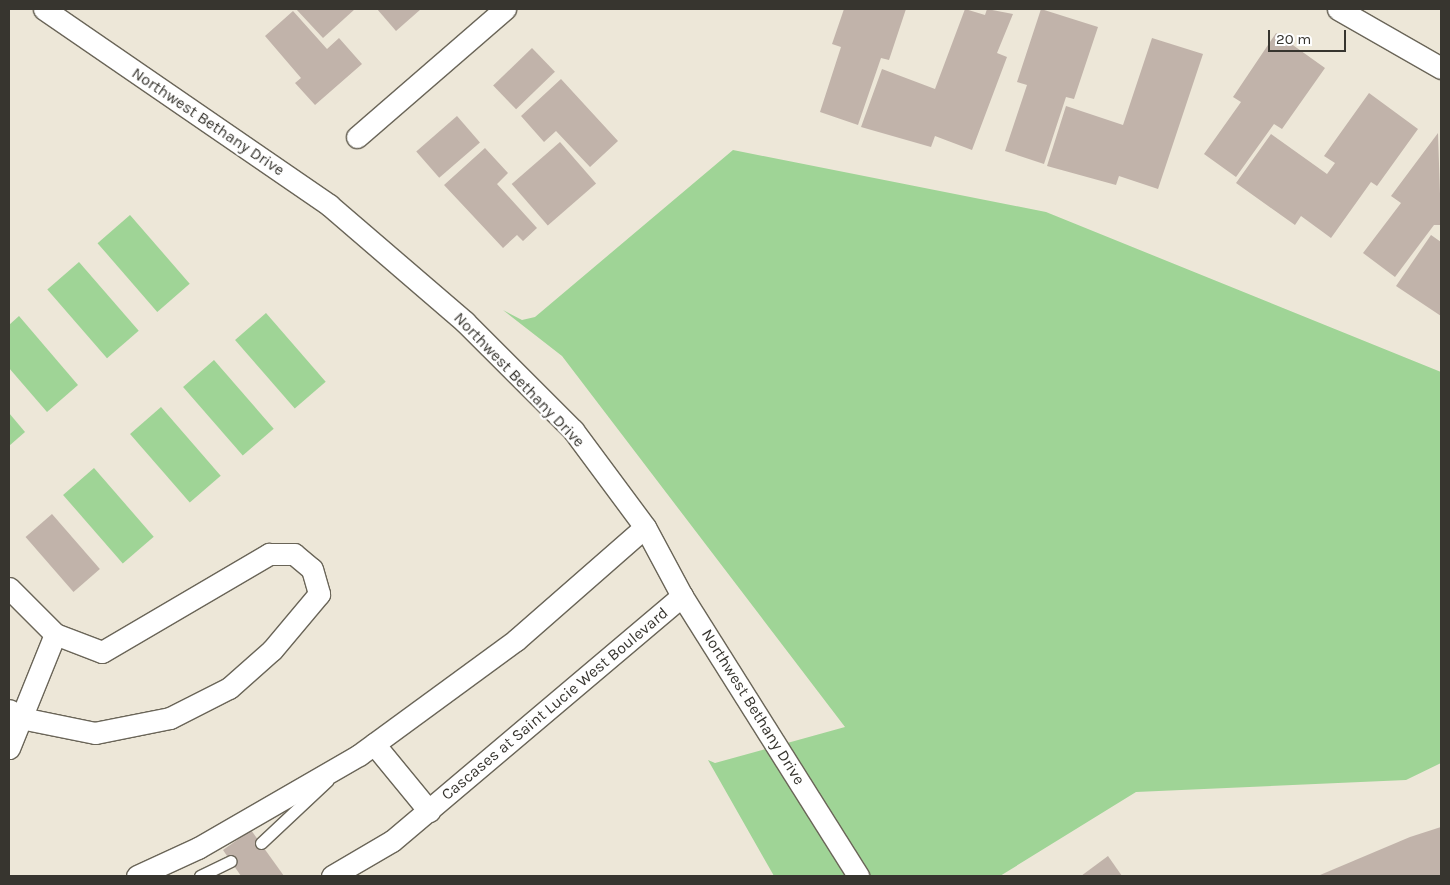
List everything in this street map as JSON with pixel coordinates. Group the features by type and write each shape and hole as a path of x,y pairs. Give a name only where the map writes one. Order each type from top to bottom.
{"street":[{"name":"Northwest Bethany Drive","path":"44,9 329,205 465,322 573,430 645,527 682,596 858,876"},
{"path":"357,137 505,9"},
{"path":"1338,9 1441,68"},
{"path":"137,876 198,848 344,764 374,744 516,640 645,527"},
{"path":"9,588 55,634 102,652 269,554 294,554 312,569 319,594 272,650 229,688 170,718 95,733 15,714"},
{"name":"Cascases at Saint Lucie West Boulevard","path":"332,876 392,841 682,596"},
{"path":"9,748 15,714 55,634"},
{"name":"Cascases at Saint Lucie West Boulevard","path":"374,744 429,811"}],"lane":[{"path":"261,843 294,816 344,764"},
{"path":"200,876 231,862"}],"green space":[{"path":"733,150 1046,212 1441,372 1441,763 1406,780 1136,792 1000,876 774,876 708,760 715,763 845,727 562,356 503,310 522,320 535,317"},
{"path":"130,215 190,284 157,312 98,243"},
{"path":"79,262 139,331 107,358 47,290"},
{"path":"266,313 326,382 295,409 235,340"},
{"path":"19,316 78,385 47,412 9,368 9,325"},
{"path":"214,360 274,429 243,456 183,387"},
{"path":"161,407 221,476 190,503 130,434"},
{"path":"9,413 25,432 9,446"},
{"path":"94,468 154,537 123,564 63,495"}],"building":[{"path":"296,9 355,9 323,38"},
{"path":"377,9 421,9 396,31"},
{"path":"844,9 906,9 889,60 881,58 858,125 820,112 841,47 832,44"},
{"path":"965,9 985,15 987,9 1013,14 997,53 1007,57 972,150 935,136 931,147 861,127 882,69 935,89"},
{"path":"1041,9 1098,27 1074,99 1066,97 1044,164 1005,151 1027,85 1017,82"},
{"path":"293,11 327,49 339,38 362,64 315,105 295,83 301,78 265,36"},
{"path":"1276,33 1325,68 1282,129 1274,124 1236,177 1204,154 1241,102 1233,97"},
{"path":"1152,38 1203,54 1158,189 1119,176 1116,185 1047,166 1066,106 1123,125"},
{"path":"532,48 555,72 516,109 493,86"},
{"path":"561,79 618,141 590,167 556,131 544,142 521,116"},
{"path":"1369,93 1418,129 1377,186 1371,182 1331,238 1301,216 1295,225 1236,183 1271,134 1327,174 1335,163 1324,156"},
{"path":"457,116 480,142 439,178 416,151"},
{"path":"1438,133 1441,225 1434,225 1395,277 1363,253 1401,203 1391,196"},
{"path":"560,142 596,184 548,225 512,184"},
{"path":"485,148 508,173 497,184 537,228 523,241 517,235 503,248 444,185"},
{"path":"1431,235 1441,242 1441,316 1396,286"},
{"path":"52,514 100,569 73,592 26,537"},
{"path":"1441,827 1441,876 1320,875 1410,837"},
{"path":"251,830 284,876 241,876 223,850"},
{"path":"1108,856 1122,876 1081,876"}]}
